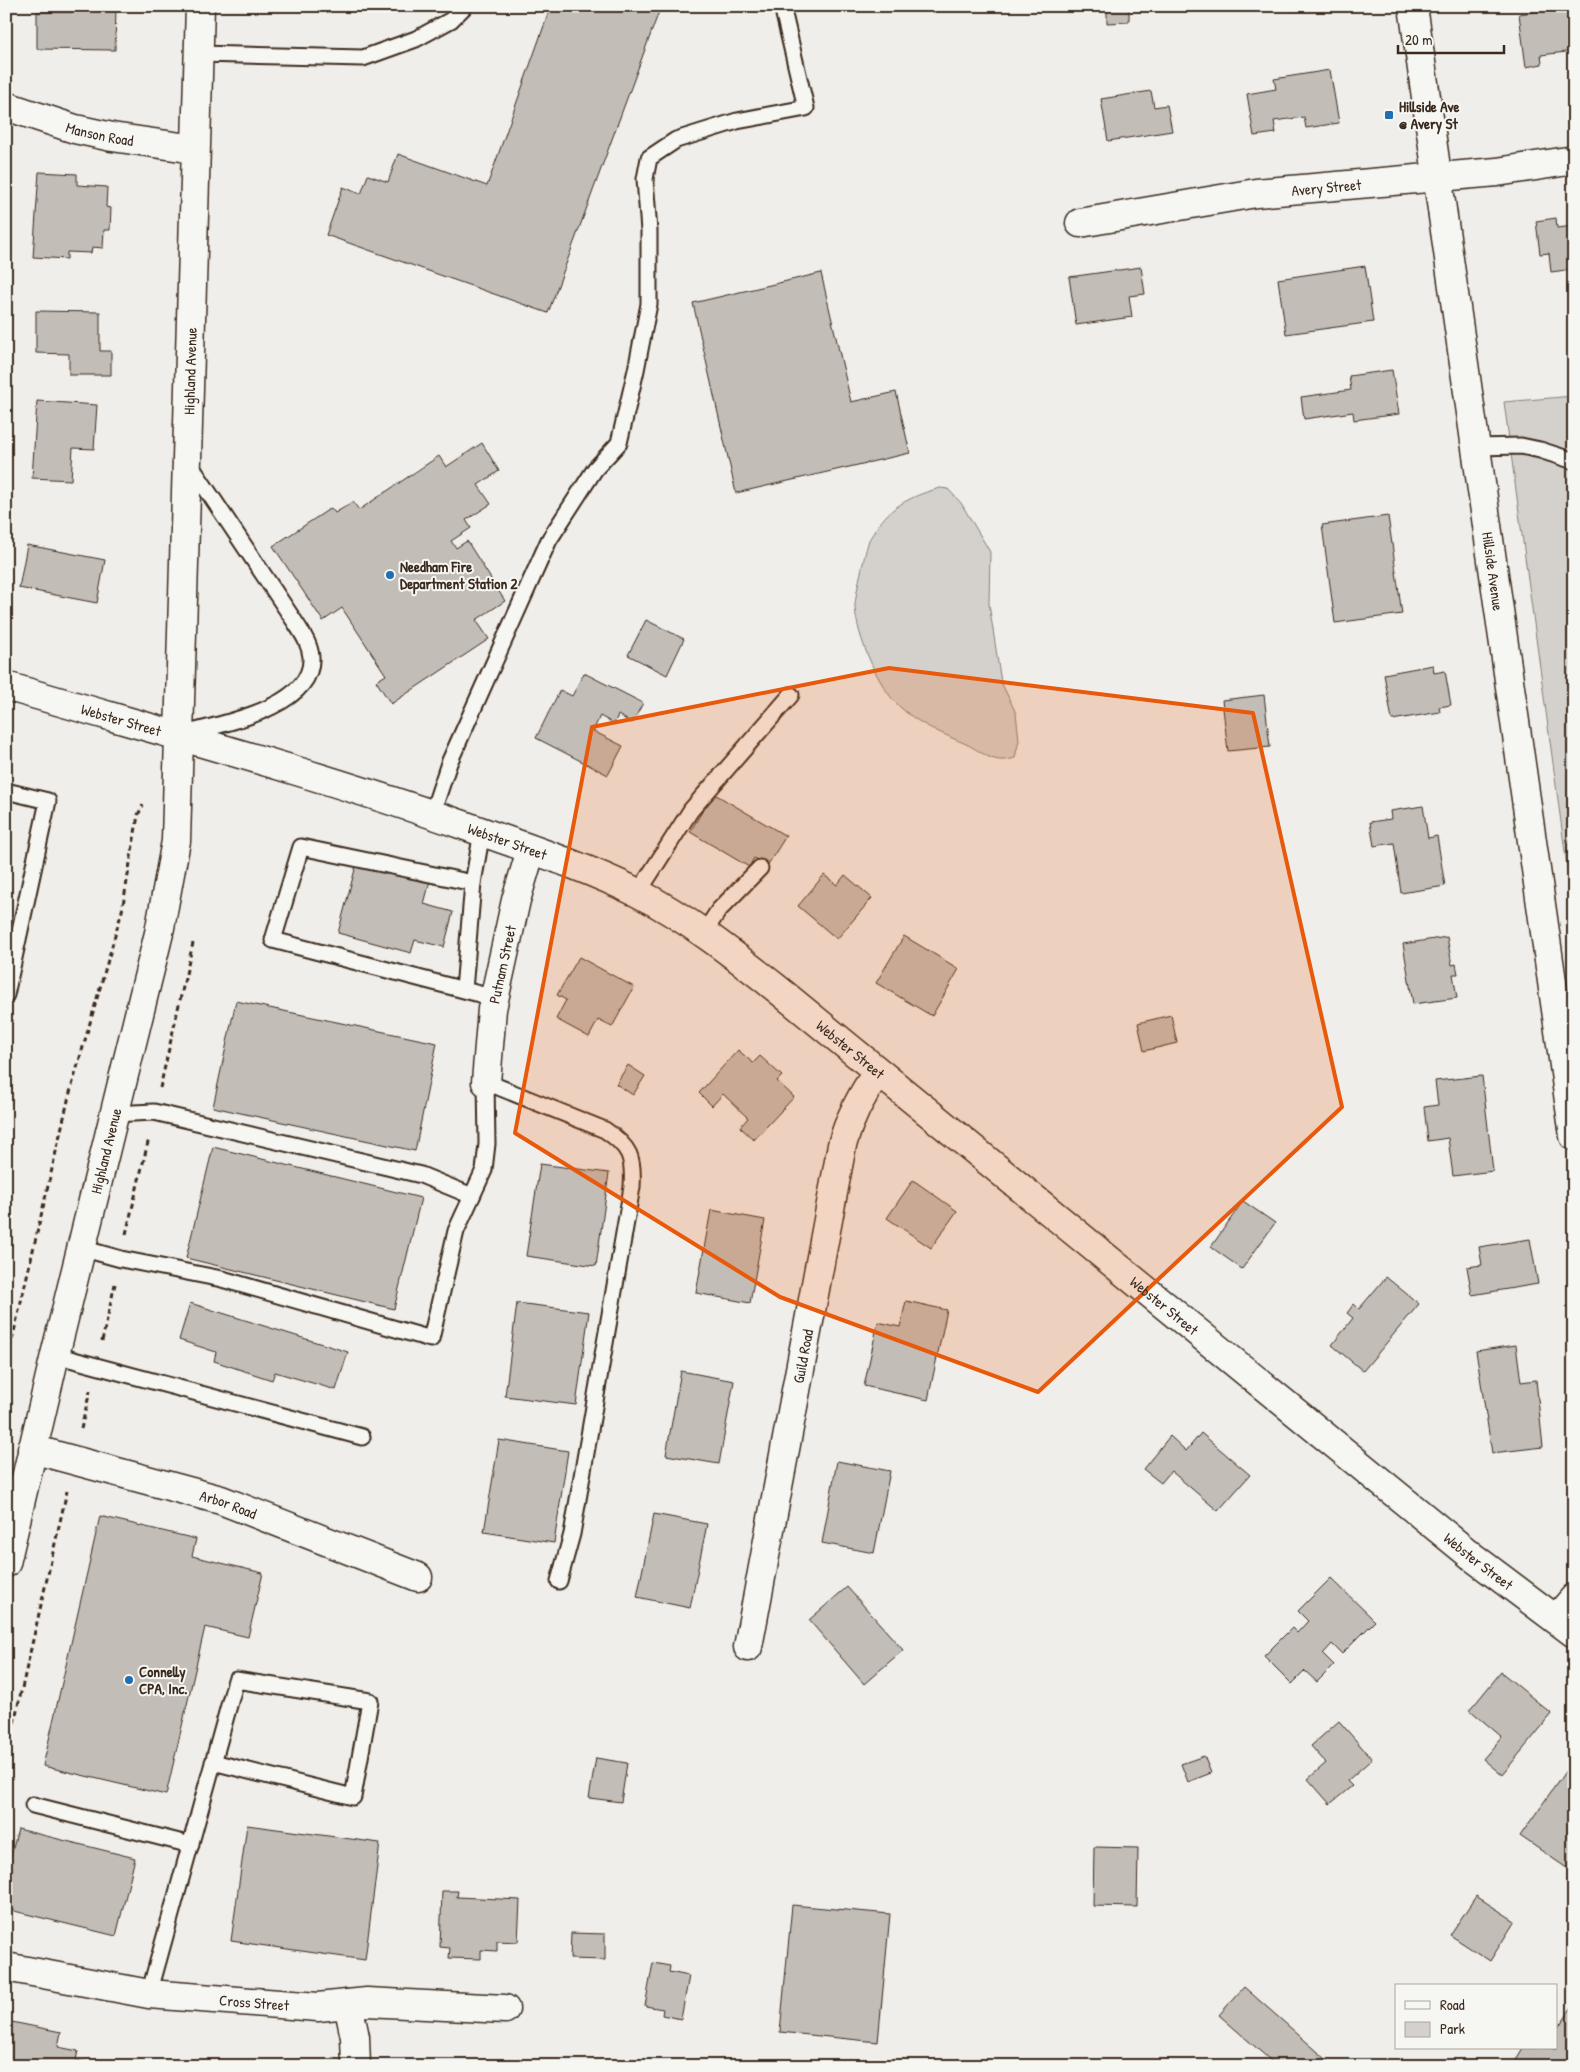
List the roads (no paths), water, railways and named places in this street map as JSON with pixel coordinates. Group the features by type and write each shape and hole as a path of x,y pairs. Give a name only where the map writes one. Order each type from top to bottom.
{"street":[{"name":"Highland Avenue","path":"6,1563 113,1114 156,948 171,876 176,841 200,6"},
{"name":"Hillside Avenue","path":"1413,6 1574,1136"},
{"name":"Manson Road","path":"6,106 75,129 112,137 195,149"},
{"name":"Avery Street","path":"1080,223 1256,193 1497,172 1574,160"},
{"name":"Webster Street","path":"6,686 327,779 482,832 638,893 704,934 776,988 1474,1558 1565,1626"},
{"name":"Putnam Street","path":"486,1082 489,1033 495,998 516,900 531,850"},
{"name":"Guild Road","path":"748,1647 842,1145 856,1104 878,1072"},
{"name":"Arbor Road","path":"32,1449 221,1500 418,1577"},
{"path":"1565,1626 1574,1598"},
{"name":"Cross Street","path":"6,1967 150,1994 318,2006 376,2002 505,2009"},
{"path":"348,2004 355,2037 356,2066"}],"lane":[{"path":"198,54 363,58 416,39 451,20 465,6"},
{"path":"432,814 449,763 549,540 594,469 619,443 649,304 649,231 644,179 649,158 676,140 685,137 738,121 806,108 782,6"},
{"path":"1476,447 1521,446 1574,461"},
{"path":"179,736 253,715 270,708 302,685 311,665 310,650 304,637 188,462"},
{"path":"638,893 691,810 791,695"},
{"path":"6,791 48,801 6,995"},
{"path":"464,990 473,883 482,832"},
{"path":"473,883 301,847 272,940 495,998"},
{"path":"704,934 719,910 760,868"},
{"path":"81,1248 121,1259 222,1279 431,1339 456,1231 484,1170 486,1157 486,1082 605,1130 618,1139 629,1151 633,1166 632,1187 573,1524 559,1581"},
{"path":"113,1114 154,1112 421,1175 472,1196"},
{"path":"55,1354 362,1437"},
{"path":"150,1994 213,1762 236,1680 370,1701 353,1797 213,1762"},
{"path":"33,1805 191,1844"}],"place":[{"name":"Hillside Ave @ Avery St","path":"1389,115"},
{"name":"Needham Fire Department Station 2","path":"390,575"},
{"name":"Connelly CPA, Inc.","path":"129,1680"}]}
